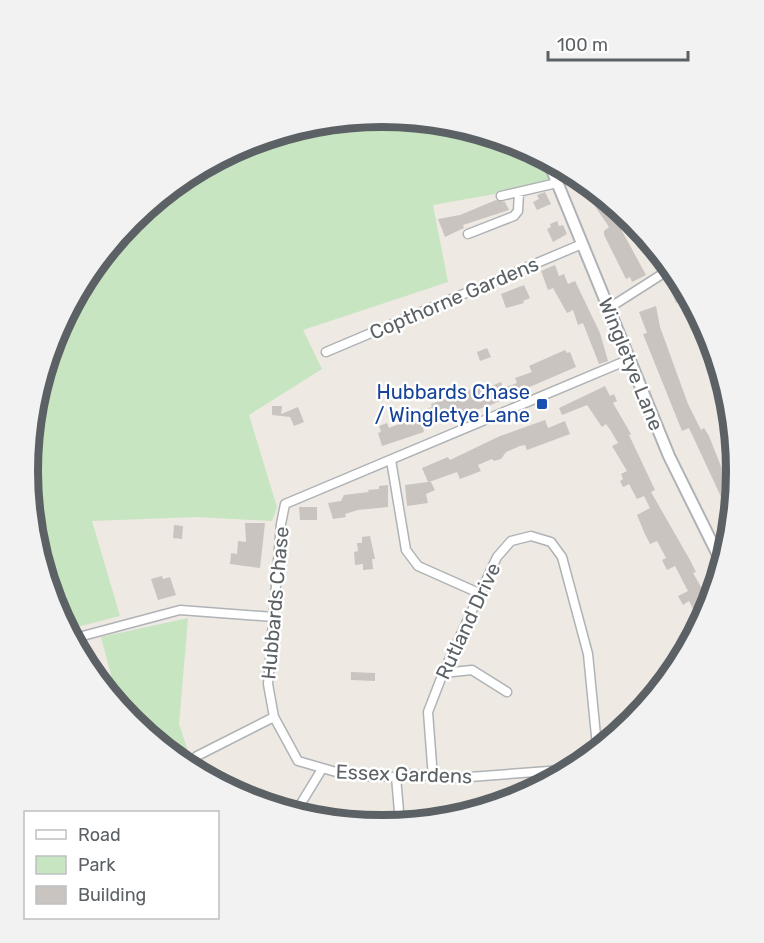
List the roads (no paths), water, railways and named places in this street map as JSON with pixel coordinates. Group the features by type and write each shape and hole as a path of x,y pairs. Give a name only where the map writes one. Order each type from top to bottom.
{"street":[{"name":"Wingletye Lane","path":"553,172 669,456 717,553"},
{"path":"501,196 557,183"},
{"path":"468,234 514,216 518,211 519,193"},
{"name":"Copthorne Gardens","path":"326,352 582,244"},
{"path":"609,308 663,273"},
{"name":"Hubbards Chase","path":"274,717 268,684 285,504 630,359"},
{"path":"391,460 406,550 411,559 418,566 480,594"},
{"name":"Rutland Drive","path":"433,778 428,712 443,673 497,556 511,541 531,536 551,542 562,557 588,654 597,741"},
{"path":"80,637 172,611 274,618"},
{"path":"443,673 472,670 507,692"},
{"path":"197,756 274,717"},
{"name":"Essex Gardens","path":"274,717 298,761 343,774 396,777 408,774 433,778 551,771"},
{"path":"300,806 322,769"},
{"path":"396,777 399,815"}],"place":[{"name":"Hubbards Chase / Wingletye Lane","path":"542,404"}]}
